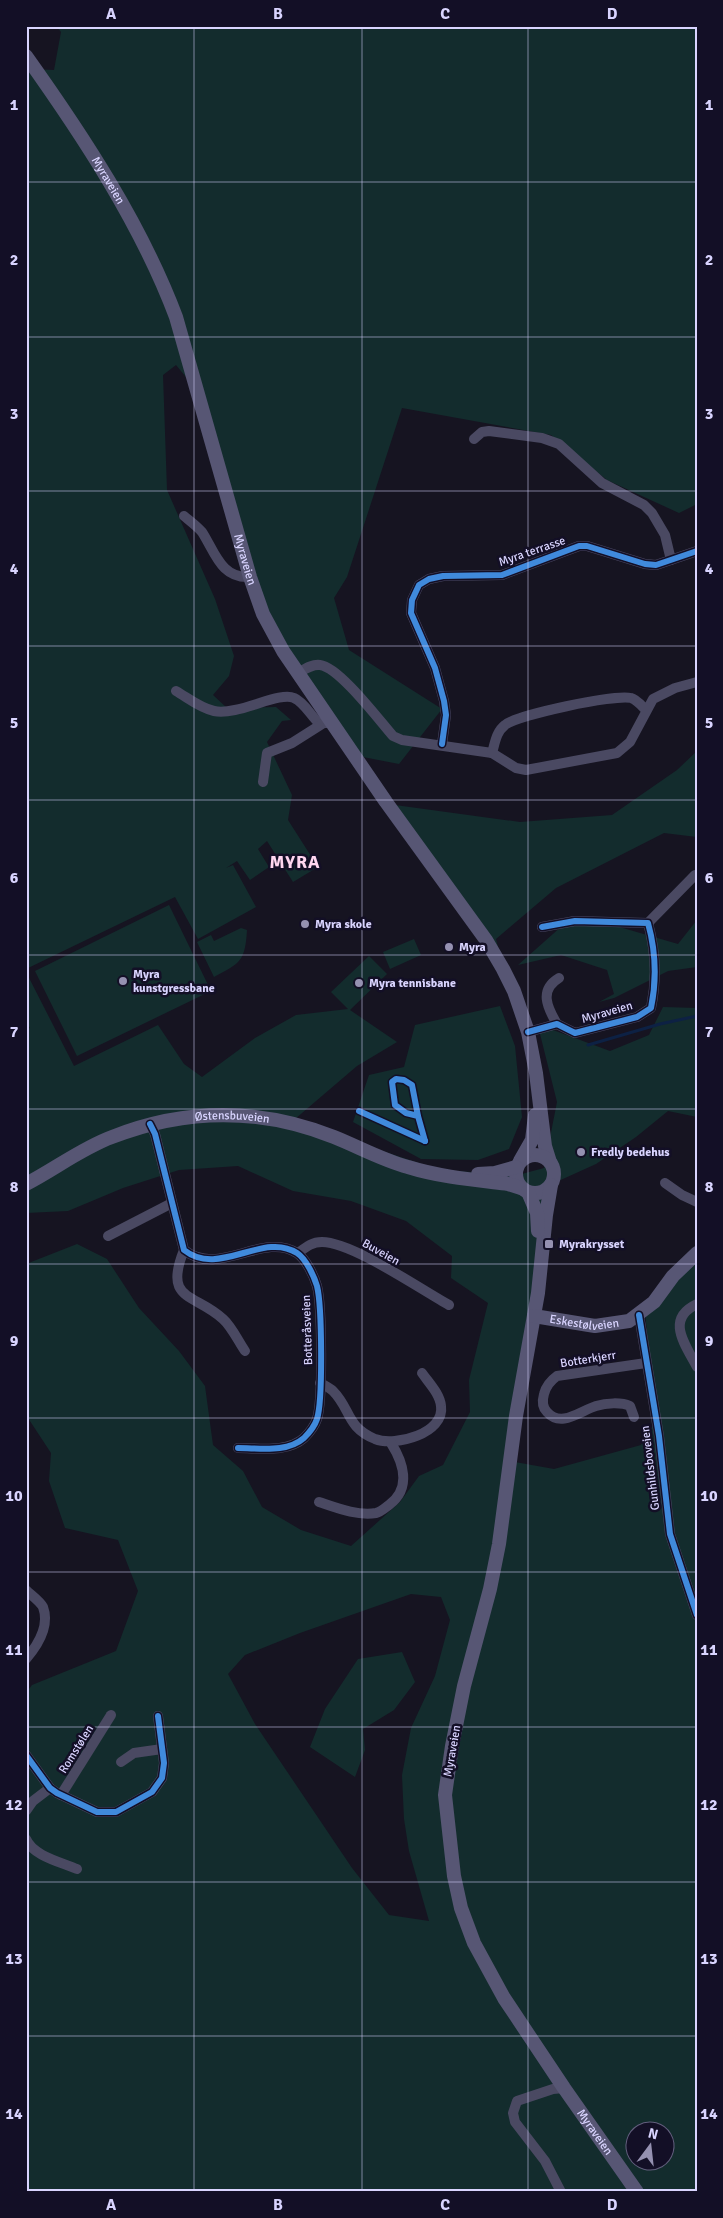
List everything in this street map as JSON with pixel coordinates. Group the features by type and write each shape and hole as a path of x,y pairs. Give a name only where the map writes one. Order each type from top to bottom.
{"main road":[{"name":"Myraveien","path":"26,56 92,156 130,219 163,283 176,317 250,577 263,614 327,723 486,940 514,991 528,1032 536,1073 545,1146 550,1162"},
{"name":"Myraveien","path":"518,1164 532,1140 538,1100"},
{"name":"Østensbuveien","path":"26,1184 111,1137 150,1124 206,1116 257,1116 296,1124 409,1168 508,1184 524,1190"},
{"path":"537,1154 545,1157 550,1162 554,1176 551,1185 546,1190 536,1194 524,1190 516,1181 518,1164 526,1156 537,1154"},
{"name":"Østensbuveien","path":"445,1175 495,1173 518,1164"},
{"name":"Myraveien","path":"551,1185 546,1215 542,1266 516,1416 499,1544 452,1746 445,1795 454,1876 461,1908 474,1943 504,1998 637,2192"},
{"name":"Myraveien","path":"524,1190 537,1213 542,1266"},
{"name":"Eskestølveien","path":"534,1316 595,1326 628,1322 654,1302 672,1276 697,1253"}],"street":[{"path":"474,439 482,432 490,431 542,438 560,444 602,483 644,505 652,513 664,535 671,560"},
{"path":"184,516 201,532 218,561 227,572 250,577"},
{"name":"Myra terrasse","path":"442,744 446,715 444,701 434,668 411,614 412,600 418,585 429,579 443,576 502,574 579,546 587,546 645,564 656,565 697,551"},
{"path":"298,673 318,665 332,669 393,736 402,740 492,752 516,768 526,770 617,753 630,742 653,699 662,693 697,682"},
{"path":"176,691 205,708 223,712 235,712 280,698 290,697 299,701 311,716 327,723"},
{"path":"492,752 498,733 505,725 517,719 556,709 622,697 633,698 646,710"},
{"path":"263,782 267,753 292,743 327,723"},
{"path":"542,927 575,921 648,923 695,875"},
{"name":"Myraveien","path":"557,1024 575,1033 637,1017 652,1008 656,987 655,947 648,923"},
{"path":"528,1032 557,1024 550,1011 546,993 548,986 559,978"},
{"path":"150,1124 155,1134 184,1250 190,1255 206,1259 220,1259 272,1247 298,1253"},
{"path":"665,1183 682,1195 697,1202"},
{"path":"108,1236 172,1203"},
{"name":"Buveien","path":"298,1253 310,1244 322,1242 340,1245 357,1252 449,1305"},
{"path":"184,1250 179,1262 178,1287 186,1297 225,1320 245,1351"},
{"name":"Botteråsveien","path":"238,1448 276,1449 294,1444 304,1438 317,1419 320,1383 320,1310 316,1285 308,1267 298,1253"},
{"path":"697,1304 688,1308 680,1319 679,1330 697,1367"},
{"name":"Gunhildsboveien","path":"639,1315 659,1436 670,1534 697,1615"},
{"name":"Botterkjerr","path":"634,1417 630,1406 614,1404 597,1405 562,1419 553,1418 545,1410 542,1402 544,1391 549,1382 557,1376 646,1363"},
{"path":"320,1383 333,1391 352,1423 363,1433 377,1440 391,1442 409,1438 433,1428 441,1418 441,1406 438,1395 422,1373"},
{"path":"320,1502 364,1514 379,1513 394,1502 402,1488 404,1473 401,1459 391,1442"},
{"path":"26,1659 35,1647 46,1622 43,1606 27,1593"},
{"name":"Romstølen","path":"61,1795 111,1715"},
{"name":"Romstølen","path":"26,1755 50,1788 61,1795 96,1812 116,1812 152,1792 164,1772 158,1716"},
{"path":"120,1762 134,1753 162,1749"},
{"path":"26,1811 33,1801 50,1788"},
{"path":"26,1839 41,1854 77,1868"},
{"path":"561,2192 545,2161 515,2122 513,2113 518,2102 553,2089 564,2088"}],"green space":[{"path":"56,26 697,26 697,504 679,513 607,480 551,435 402,408 347,577 334,598 349,650 442,709 399,764 363,757 322,719 264,608 195,388 176,365 163,375 167,490 215,599 234,656 229,676 213,695 227,708 276,707 291,720 282,721 267,742 292,795 288,820 318,867 293,882 267,841 258,849 269,867 250,880 237,861 226,868 233,865 256,907 198,939 175,897 26,969 26,63 33,69 54,70 61,32"},
{"path":"697,751 697,837 664,833 556,888 496,939 499,951 395,805 520,822 612,815 677,770"},
{"name":"Myra kunstgressbane","path":"169,905 211,991 77,1056 35,971"},
{"path":"697,920 697,967 668,971 614,998 599,1002 614,994 607,970 561,955 518,965 562,926 616,926 678,944"},
{"path":"241,928 247,930 243,955 230,968 214,977 197,942 211,935 214,941"},
{"path":"414,939 421,955 390,969 383,952"},
{"path":"369,956 387,974 350,1010 397,1042 357,1066 295,1119 334,1135 440,1170 518,1175 544,1168 557,1102 539,1030 553,1030 610,1051 649,1035 663,1007 697,1008 697,1117 668,1111 636,1137 596,1164 543,1188 540,1253 515,1462 554,1469 641,1445 655,1422 645,1311 697,1260 697,2192 26,2192 26,1693 32,1685 116,1651 138,1591 118,1540 65,1528 49,1481 51,1453 26,1415 26,1264 77,1244 107,1259 139,1308 179,1351 205,1386 213,1445 243,1471 262,1507 301,1530 351,1546 400,1502 419,1476 443,1465 470,1412 469,1380 488,1303 451,1278 452,1256 406,1221 351,1201 293,1191 238,1166 179,1170 123,1188 68,1211 26,1213 26,1030 30,1028 26,1022 26,972 74,1066 158,1025 184,1064 202,1077 255,1038 296,1015 348,1009 331,992","holes":["411,1594 441,1597 450,1620 435,1676 411,1728 402,1775 404,1819 409,1851 429,1921 389,1915 352,1868 255,1724 228,1674 245,1655 300,1633"]},
{"path":"500,1006 515,1046 522,1117 509,1149 478,1160 421,1159 353,1122 369,1075 404,1067 415,1025"},
{"path":"402,1652 415,1682 394,1710 363,1729 365,1750 355,1777 310,1747 325,1709 358,1659"}],"waterway":[{"path":"588,1045 660,1024 697,1016"}],"cycle path":[{"path":"442,744 446,715 444,701 435,668 411,613 412,600 419,585 429,579 443,576 502,575 579,546 587,546 645,564 656,565 697,551"},
{"path":"528,1032 557,1024 575,1033 637,1017 651,1008 653,997 655,966 653,944 648,923 575,921 542,927"},
{"path":"418,1116 406,1113 395,1105 392,1082 396,1079 404,1080 412,1085 425,1141"},
{"path":"359,1111 425,1141"},
{"path":"150,1124 155,1134 184,1250 198,1257 212,1259 270,1247 284,1248 297,1253 304,1259 317,1286 321,1353 317,1419 312,1429 304,1438 290,1446 273,1449 238,1448"},
{"path":"639,1315 659,1436 670,1534 697,1615"},
{"path":"26,1755 50,1788 57,1793 97,1812 116,1812 152,1792 162,1778 164,1763 158,1716"}],"place":[{"name":"Myra skole","path":"305,924"},
{"name":"Myra","path":"449,947"},
{"name":"Myra kunstgressbane","path":"123,981"},
{"name":"Myra tennisbane","path":"359,983"},
{"name":"Fredly bedehus","path":"581,1152"},
{"name":"Myrakrysset","path":"549,1244"}],"district":[{"name":"MYRA","path":"295,862"}]}
